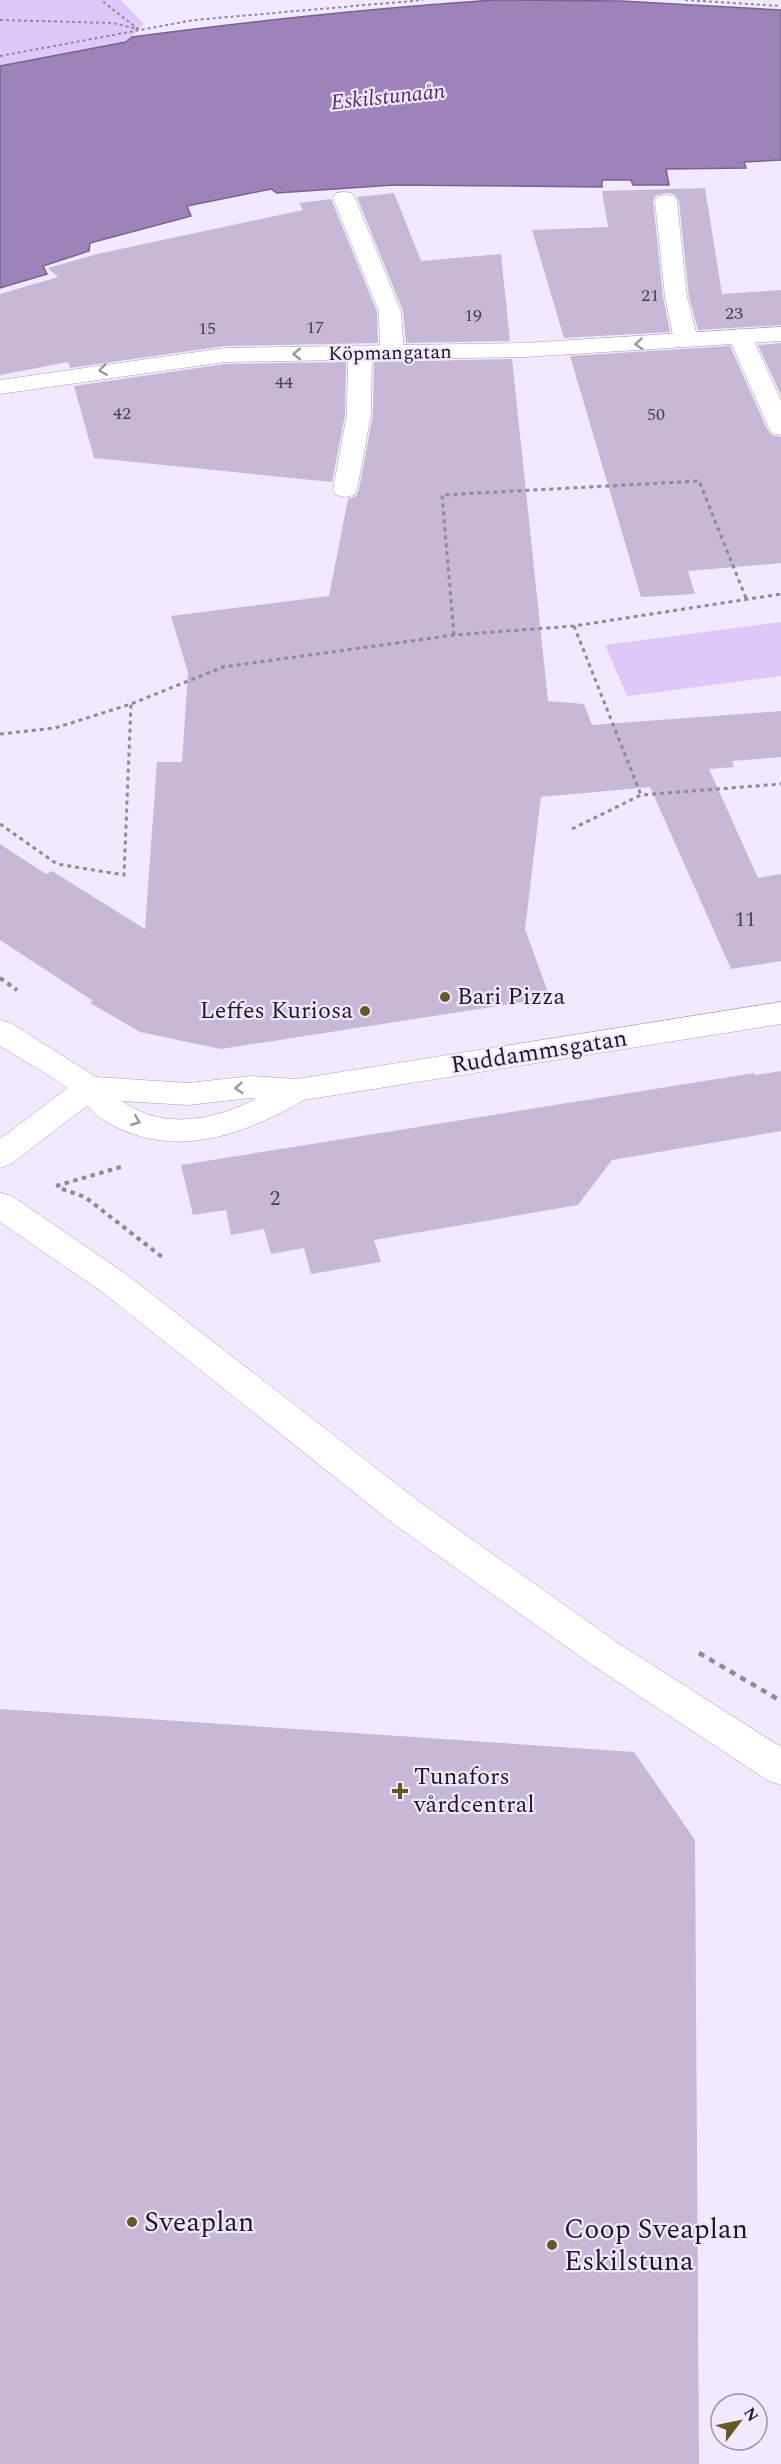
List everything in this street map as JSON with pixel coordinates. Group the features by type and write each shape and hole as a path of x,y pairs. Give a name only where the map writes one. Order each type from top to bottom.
{"street":[{"path":"344,198 390,312 392,353"},
{"path":"666,201 676,297 686,340"},
{"name":"Köpmangatan","path":"0,387 144,364 225,355 525,350 781,334"},
{"path":"740,336 781,428"},
{"path":"345,490 359,414 360,353"},
{"name":"Ruddammsgatan","path":"0,1031 89,1088 116,1113 163,1132 223,1127 265,1109 297,1090 781,1013"},
{"path":"2,1155 89,1088"},
{"path":"0,1205 114,1283 417,1520 605,1654 781,1768"}],"path":[{"path":"0,20 113,23 138,29 101,0"},
{"path":"0,56 194,20 384,1 423,0"},
{"path":"685,0 781,6"},
{"path":"454,635 442,495 699,481 746,598"},
{"path":"0,734 55,728 131,704 223,667 454,635 574,626 781,594"},
{"path":"574,626 641,795"},
{"path":"0,824 57,864 124,875 131,704"},
{"path":"572,829 641,795 781,784"},
{"path":"0,978 18,991"},
{"path":"2,1155 45,1182 85,1197 169,1263"},
{"path":"689,1648 781,1701"}],"shaded area":[{"path":"0,0 121,0 144,24 126,42 0,66"},
{"path":"781,622 781,676 627,696 605,645"}],"water":[{"name":"Eskilstunaån","path":"495,0 621,1 781,10 781,160 744,162 746,168 666,169 669,185 633,185 631,180 602,180 602,187 393,185 277,193 271,189 187,206 191,216 90,243 89,251 43,266 47,274 0,288 0,66 126,42 132,37 313,16"}],"building":[{"path":"705,188 722,294 781,290 781,325 698,330 689,297 679,201 674,194 666,193 656,195 653,201 663,297 670,332 564,338 532,230 608,227 602,191"},
{"path":"394,193 421,261 501,254 510,341 406,343 403,311 357,197"},
{"path":"331,199 377,312 378,343 225,346 70,368 68,362 0,375 0,294 58,277 48,268 97,254 303,210 299,203"},
{"path":"781,343 781,395 758,345"},
{"path":"730,346 767,429 772,435 781,437 781,563 688,571 695,594 641,597 570,356"},
{"path":"512,359 548,701 584,704 592,725 781,711 781,757 732,761 734,767 709,769 758,878 781,874 781,961 731,969 650,787 541,797 525,929 550,998 221,1049 140,1032 90,1003 93,1001 0,940 0,844 46,874 52,871 145,929 157,762 182,762 188,673 171,616 329,596 348,499 356,496 359,490 373,414 374,362"},
{"path":"346,362 345,414 332,482 94,458 74,386 225,364"},
{"path":"781,1071 781,1131 612,1160 578,1205 374,1240 381,1262 311,1274 304,1248 271,1254 264,1229 231,1235 226,1210 193,1215 181,1165 754,1073 755,1075"},
{"path":"0,1709 634,1752 695,1840 699,2464 0,2464"}],"place":[{"name":"Bari Pizza","path":"445,997"},
{"name":"Leffes Kuriosa","path":"365,1011"},
{"name":"Tunafors vårdcentral","path":"400,1791"},
{"name":"Sveaplan","path":"132,2222"},
{"name":"Coop Sveaplan Eskilstuna","path":"552,2245"}]}
